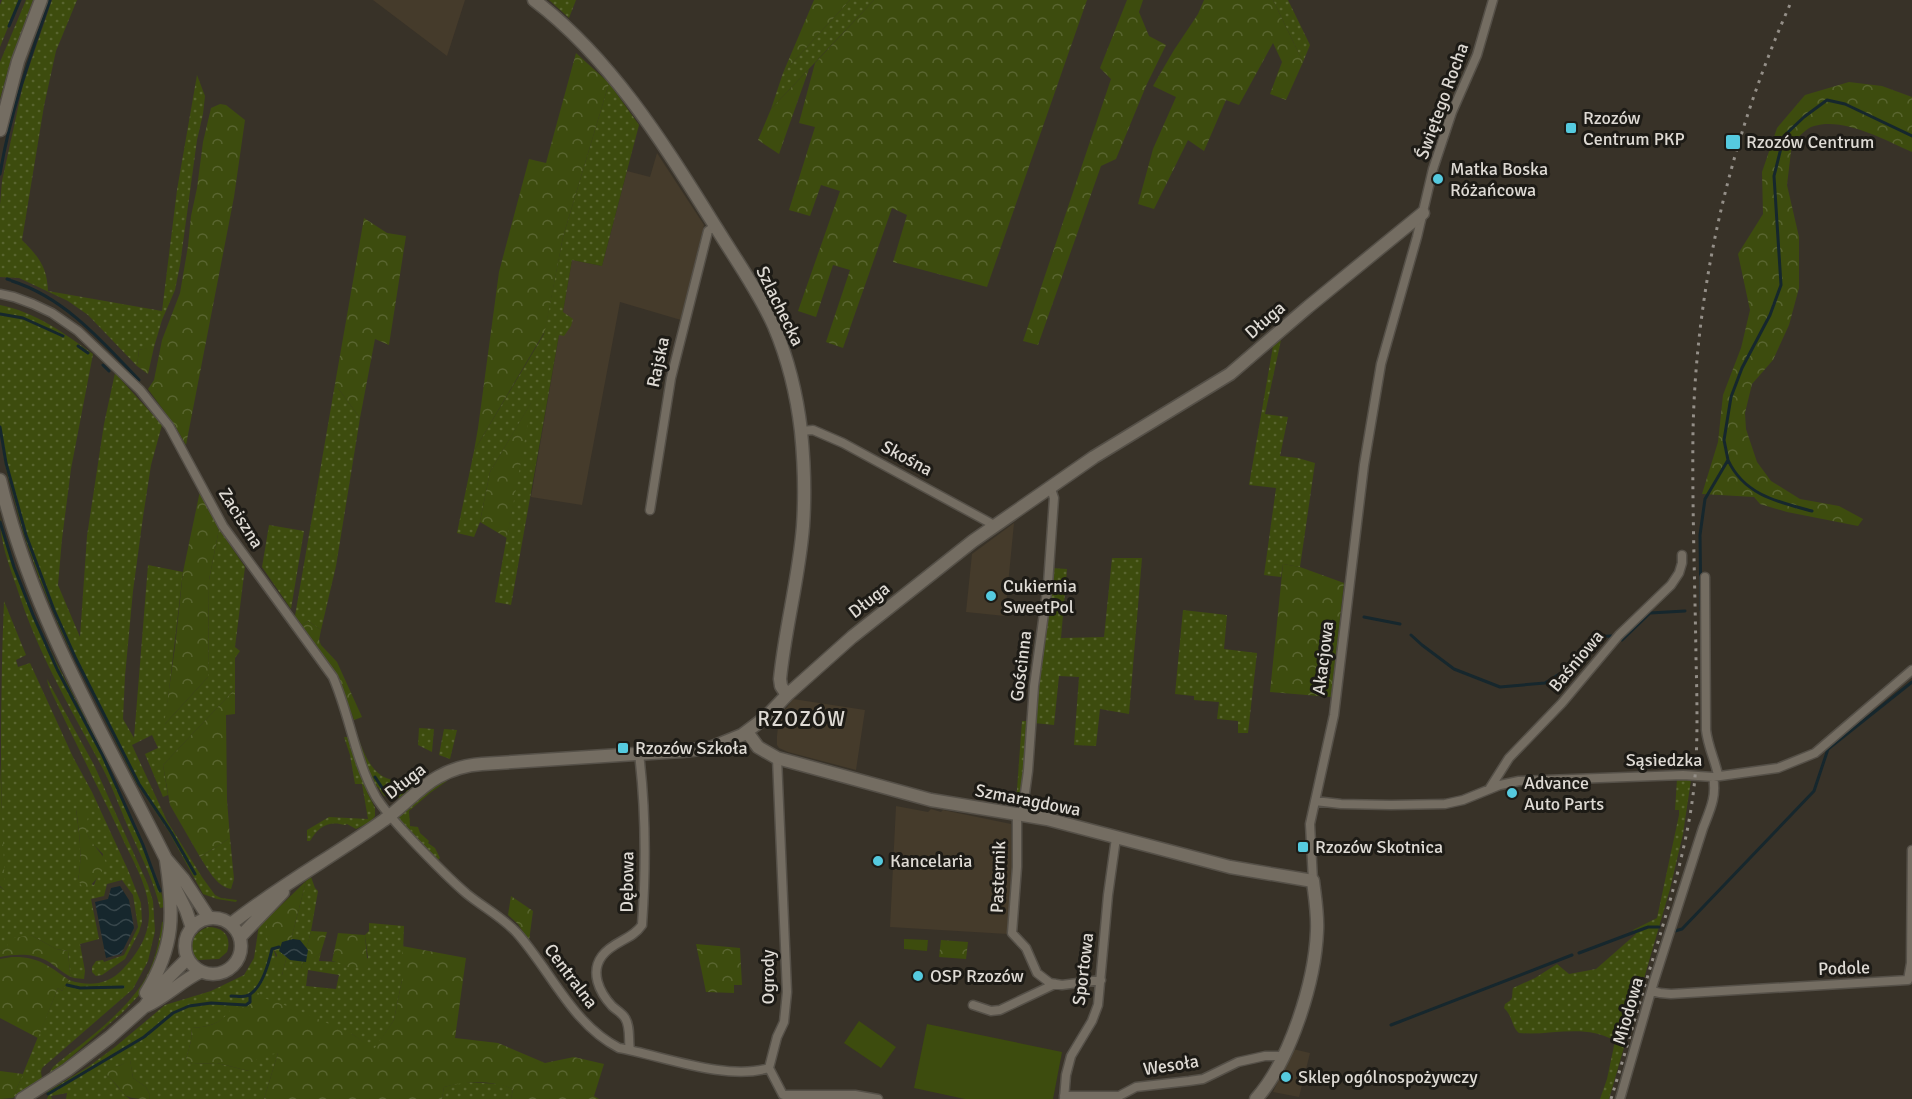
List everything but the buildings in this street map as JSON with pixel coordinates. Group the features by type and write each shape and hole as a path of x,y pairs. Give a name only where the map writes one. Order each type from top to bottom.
{"street":[{"path":"0,130 18,61 41,0"},
{"name":"Szlachecka","path":"534,0 553,14 578,38 635,103 715,226 773,325 788,363 801,430 803,526 780,679 781,686 787,695"},
{"name":"Świętego Rocha","path":"1423,213 1433,170 1452,112 1477,55 1493,0"},
{"name":"Długa","path":"231,924 264,899 390,816 431,781 447,772 469,765 710,748 747,732 852,637 994,525 1094,457 1230,374 1423,213"},
{"name":"Akacjowa","path":"1256,1099 1271,1081 1283,1056 1298,1018 1316,949 1318,918 1313,881 1310,824 1334,716 1374,398 1381,364 1423,213"},
{"name":"Rajska","path":"650,510 675,358 708,231 715,226"},
{"name":"Zaciszna","path":"0,294 14,297 52,313 78,331 140,390 170,426 223,526 333,676 362,767 377,798 390,816"},
{"name":"Skośna","path":"801,430 813,430 843,443 994,525"},
{"path":"0,480 28,574 52,634 166,859 184,880 209,918"},
{"name":"Gościnna","path":"1019,814 1028,771 1033,696 1048,584 1054,498 1050,486"},
{"name":"Baśniowa","path":"1490,788 1509,758 1562,703 1619,635 1671,585 1679,573 1682,555"},
{"name":"Miodowa","path":"1620,1099 1670,930 1713,803 1716,764 1706,730 1705,577"},
{"name":"Sąsiedzka","path":"1315,801 1422,806 1463,800 1490,788 1519,781 1683,775 1716,776 1778,768 1815,753 1912,670"},
{"name":"Szmaragdowa","path":"747,732 758,747 777,758 931,800 1069,824 1230,867 1313,881"},
{"name":"Dębowa","path":"630,1050 628,1025 625,1018 606,1000 595,973 597,965 607,950 633,936 642,925 645,821 639,754"},
{"name":"Ogrody","path":"769,1068 777,1037 784,1022 787,992 777,758"},
{"name":"Pasternik","path":"1019,814 1012,933 1026,948 1040,976 1055,984"},
{"name":"Centralna","path":"390,816 451,880 516,932 574,1012 605,1041 619,1048 729,1071 769,1068"},
{"name":"Sportowa","path":"1064,1097 1071,1056 1092,1021 1098,1005 1108,895 1116,838"},
{"name":"Podole","path":"1652,991 1671,994 1908,980 1911,963 1912,850"},
{"path":"140,1010 158,973 169,941 171,914 166,859"},
{"path":"169,876 192,928"},
{"name":"Długa","path":"240,937 290,883"},
{"path":"209,918 225,920 231,924 240,937 242,945 237,962 232,968 216,975 200,972 187,959 185,944 192,928 209,918"},
{"path":"140,1010 187,959"},
{"path":"22,1099 67,1070 140,1010 161,999 200,972"},
{"path":"973,1005 991,1011 1000,1010 1055,984 1101,980"},
{"name":"Wesoła","path":"1064,1097 1119,1096 1136,1087 1203,1079 1238,1062 1264,1056 1283,1056"},
{"path":"769,1068 783,1095"},
{"path":"772,1099 783,1095 855,1095 878,1099"}],"shaded area":[{"path":"373,0 465,0 447,56"},
{"path":"657,153 704,225 681,320 620,302 582,505 531,497 572,260 602,266 627,171 650,177"},
{"path":"1014,523 1005,616 966,612 972,554"},
{"path":"793,699 865,710 856,770 779,748 777,736 779,718"},
{"path":"896,806 928,812 931,809 941,812 943,810 1011,824 1012,869 1008,934 890,927"},
{"path":"1293,1049 1310,1053 1299,1097 1273,1092"}],"green space":[{"path":"2,0 19,0 0,47 0,5"},
{"path":"26,0 33,0 9,66 0,99 0,62"},
{"path":"52,0 77,0 56,51 44,106 22,240 41,263 46,275 48,291 162,311 177,190 197,75 205,96 175,290 162,320 154,347 139,350 137,366 88,315 68,301 19,278 0,277 2,181 23,85"},
{"path":"549,0 576,0 569,18"},
{"path":"814,0 850,0 783,73"},
{"path":"850,0 874,0 771,109 783,73"},
{"path":"874,0 1087,0 987,287 893,262 907,215 892,208 843,348 826,342 850,270 833,265 816,317 798,311 840,191 821,185 810,216 789,210 815,127 799,123 815,63"},
{"path":"1127,0 1143,0 1139,12 1149,36 1166,45 1146,86 1116,159 1101,166 1038,345 1023,341 1111,79 1100,68"},
{"path":"1204,0 1273,0 1303,62 1286,100 1270,94 1282,62 1273,43 1239,105 1226,100 1204,151 1188,140 1154,209 1138,204 1153,149 1176,97 1153,86 1198,14"},
{"path":"1273,0 1288,0 1310,45 1303,62"},
{"path":"576,53 609,83 563,237 545,331 474,451 499,272 529,159 546,163"},
{"path":"809,69 779,154 758,140 771,109"},
{"path":"1849,82 1882,86 1912,97 1912,152 1864,131 1826,124 1811,127 1792,143 1787,185 1799,237 1799,288 1789,325 1773,360 1752,384 1745,413 1746,429 1757,462 1771,481 1800,499 1839,506 1863,519 1858,526 1787,512 1760,504 1754,497 1702,494 1718,442 1723,395 1741,348 1750,310 1738,254 1763,214 1762,172 1777,128 1805,95"},
{"path":"609,83 639,125 602,266 572,260 563,312 573,319 564,336 559,335 511,605 495,602 531,403 490,472 480,522 474,537 457,533 474,451 544,334 563,237"},
{"path":"220,104 226,105 245,120 234,197 186,445 148,389 154,380 162,340 180,293 203,142 211,108"},
{"path":"364,218 387,233 406,236 389,345 375,339 360,418 335,384"},
{"path":"0,305 37,318 93,354 71,469 58,585 80,637 87,536 104,424 115,373 162,425 151,465 143,517 125,676 123,719 134,738 148,565 183,572 165,724 208,677 209,580 219,529 245,567 235,647 240,651 235,658 235,689 163,765 168,795 163,797 145,754 158,748 152,735 132,745 167,821 202,877 215,895 237,900 236,902 203,894 169,832 136,782 62,633 40,580 23,532 5,465 0,433"},
{"path":"1281,340 1265,414 1288,417 1280,456 1315,463 1300,567 1283,564 1281,577 1264,575 1276,488 1249,485 1273,346"},
{"path":"154,347 148,374 137,366 139,350"},
{"path":"335,384 360,418 336,566 321,630 308,621 302,625 295,616"},
{"path":"532,401 507,538 480,522 490,472"},
{"path":"200,491 219,529 209,580 208,677 164,725 183,572"},
{"path":"0,518 23,590 44,638 106,759 154,871 165,907 160,908 148,871 107,777 34,635 6,553"},
{"path":"269,525 304,531 291,609 262,567"},
{"path":"1112,558 1142,558 1129,714 1100,709 1096,746 1074,745 1079,677 1059,676 1054,725 1034,723 1052,568 1067,569 1061,638 1104,637"},
{"path":"1283,564 1300,567 1344,583 1331,697 1270,692"},
{"path":"4,601 26,655 16,660 18,667 30,663 73,757 92,792 141,903 142,922 125,959 102,975 96,976 92,972 96,961 103,960 104,962 124,955 138,927 133,895 122,880 107,884 104,896 91,899 99,939 80,944 85,971 84,979 74,978 70,974 68,951 56,949 31,935 0,951 0,887 4,890 1,746","holes":["76,809 91,842 103,854 94,885 78,880 80,853"]},
{"path":"1183,610 1227,615 1224,649 1257,653 1248,733 1238,733 1238,721 1217,719 1219,702 1194,700 1194,696 1175,694"},
{"path":"308,621 321,630 319,640 321,645 337,662 362,717 354,720 339,680 302,625"},
{"path":"47,679 94,765 148,885 153,901 155,931 148,961 133,989 42,1068 42,1079 13,1098 58,988 62,991 69,980 91,984 105,981 117,974 136,953 144,938 148,923 149,908 141,877"},
{"path":"235,689 235,714 226,715 230,838 200,857 170,805 163,765"},
{"path":"1022,721 1027,721 1025,770 1020,803 1016,803"},
{"path":"419,728 434,729 432,752 418,745"},
{"path":"444,729 457,730 450,759 439,755"},
{"path":"344,737 349,737 369,790 367,792 375,808 375,816 370,822 356,829 347,824 329,824 320,828 310,841 307,841 307,830 329,817 368,819 362,784 355,784"},
{"path":"356,737 368,760 381,775 399,781 425,777 400,798 384,796 378,787 375,787 368,773"},
{"path":"0,762 5,891 0,886"},
{"path":"447,777 447,781 409,811 410,826 418,827 420,833 429,841 428,843 435,848 440,858 438,860 409,829 406,831 399,818 425,790"},
{"path":"1677,779 1691,780 1683,834 1670,889 1609,1099 1600,1099 1615,1041 1580,1031 1519,1033 1504,1008 1511,999 1513,988 1557,964 1569,974 1596,969 1636,934 1633,930 1657,918 1679,815 1679,810 1675,810"},
{"path":"76,808 83,809 88,817 87,832 107,865 94,882 84,890 78,880 80,853"},
{"path":"230,838 234,879 231,889 217,881 200,857"},
{"path":"311,877 318,891 301,969 321,952 319,961 340,962 346,967 368,958 365,935 369,931 369,923 404,926 402,980 394,1020 374,1050 352,1034 278,1053 264,1099 149,1099 150,1095 146,1087 133,1078 130,1060 106,1070 106,1075 130,1099 66,1099 67,1093 47,1099 49,1094 47,1092 88,1067 165,1005 211,991 244,975 254,958 259,925 267,919 267,947 273,948 282,975 306,881","holes":["308,970 339,975 336,989 306,986","252,1001 249,1071 217,1063 192,1064 186,1059 192,1028 208,1026 223,1019 231,1011 225,1007 248,1008"]},
{"path":"306,881 282,975 273,966 277,955 273,948 267,948 267,919"},
{"path":"511,896 533,911 529,941 518,924 508,915"},
{"path":"168,921 163,947 141,993 122,1013 49,1076 53,1067 100,1028 133,996 153,962 162,922"},
{"path":"214,927 225,934 228,942 227,952 219,959 197,960 192,950 193,940 198,932"},
{"path":"311,931 327,932 321,952 311,961 308,970 301,969"},
{"path":"338,933 365,935 368,969 346,967 332,961"},
{"path":"31,935 56,949 68,951 70,974 74,978 37,957 19,955 0,957 0,951 7,947 9,939"},
{"path":"904,939 928,940 927,951 904,949"},
{"path":"941,940 968,942 966,959 939,957"},
{"path":"696,944 740,948 742,985 734,985 734,993 706,992"},
{"path":"402,946 466,958 455,1038 498,1043 545,1063 574,1057 604,1064 594,1096 599,1099 511,1099 513,1089 479,1082 444,1087 442,1099 264,1099 278,1053 259,1056 249,1071 217,1063 192,1064 186,1059 192,1028 218,1022 230,1011 224,1006 248,1008 252,1001 252,994 256,991 264,998 352,1034 374,1049 394,1020 402,980"},
{"path":"12,957 36,960 69,980 62,991 58,988 38,1038 0,1018 0,959"},
{"path":"859,1021 896,1047 881,1068 844,1043"},
{"path":"927,1024 1062,1052 1053,1099 965,1099 914,1088"},
{"path":"130,1059 133,1078 146,1087 150,1095 149,1099 126,1096 106,1075 105,1069 121,1065"},
{"path":"0,1071 23,1074 13,1098 0,1099"},
{"path":"463,1082 500,1084 513,1089 511,1099 442,1099 444,1087"}],"water":[{"path":"120,886 129,900 134,928 121,954 106,958 95,902 108,899 111,888"},
{"path":"300,940 308,950 306,962 290,960 279,951 282,942"}],"waterway":[{"path":"9,26 20,0"},
{"path":"0,174 15,107 50,0"},
{"path":"1701,610 1700,535 1705,499 1728,460 1724,440 1731,397 1742,368 1770,315 1781,285 1774,176 1784,136 1827,100 1845,104 1912,136"},
{"path":"12,281 49,298 82,322 139,380"},
{"path":"0,314 23,318 63,336"},
{"path":"78,346 88,353"},
{"path":"103,365 109,371"},
{"path":"0,427 6,463 26,535 54,610 139,784 171,832 195,874"},
{"path":"1728,460 1735,472 1753,489 1775,500 1812,511"},
{"path":"0,522 14,567 33,615 57,669 102,754 143,845 160,891"},
{"path":"1622,640 1650,613 1685,611"},
{"path":"1364,617 1400,624"},
{"path":"1411,635 1454,669 1500,687 1545,683 1561,673 1586,644"},
{"path":"1593,637 1611,636"},
{"path":"1675,931 1682,929 1814,791 1828,749 1912,682"},
{"path":"375,777 387,792"},
{"path":"393,793 400,793 415,780"},
{"path":"1579,953 1648,927 1659,927"},
{"path":"231,996 246,996 256,989 264,976 272,949 279,947"},
{"path":"1391,1025 1572,955"},
{"path":"67,985 80,988 123,987"},
{"path":"48,1094 144,1037 173,1013 189,1006 211,1003 246,1005 250,1002 250,994"}],"railway":[{"path":"1611,1099 1675,881 1693,798 1697,718 1693,432 1701,321 1710,266 1721,211 1751,104 1792,0"}],"place":[{"name":"Rzozów Centrum PKP","path":"1571,128"},
{"name":"Rzozów Centrum","path":"1733,142"},
{"name":"Matka Boska Różańcowa","path":"1438,179"},
{"name":"Cukiernia SweetPol","path":"991,596"},
{"name":"Rzozów Szkoła","path":"623,748"},
{"name":"Advance Auto Parts","path":"1512,793"},
{"name":"Rzozów Skotnica","path":"1303,847"},
{"name":"Kancelaria","path":"878,861"},
{"name":"OSP Rzozów","path":"918,976"},
{"name":"Sklep ogólnospożywczy","path":"1286,1077"}],"district":[{"name":"RZOZÓW","path":"802,719"}]}
